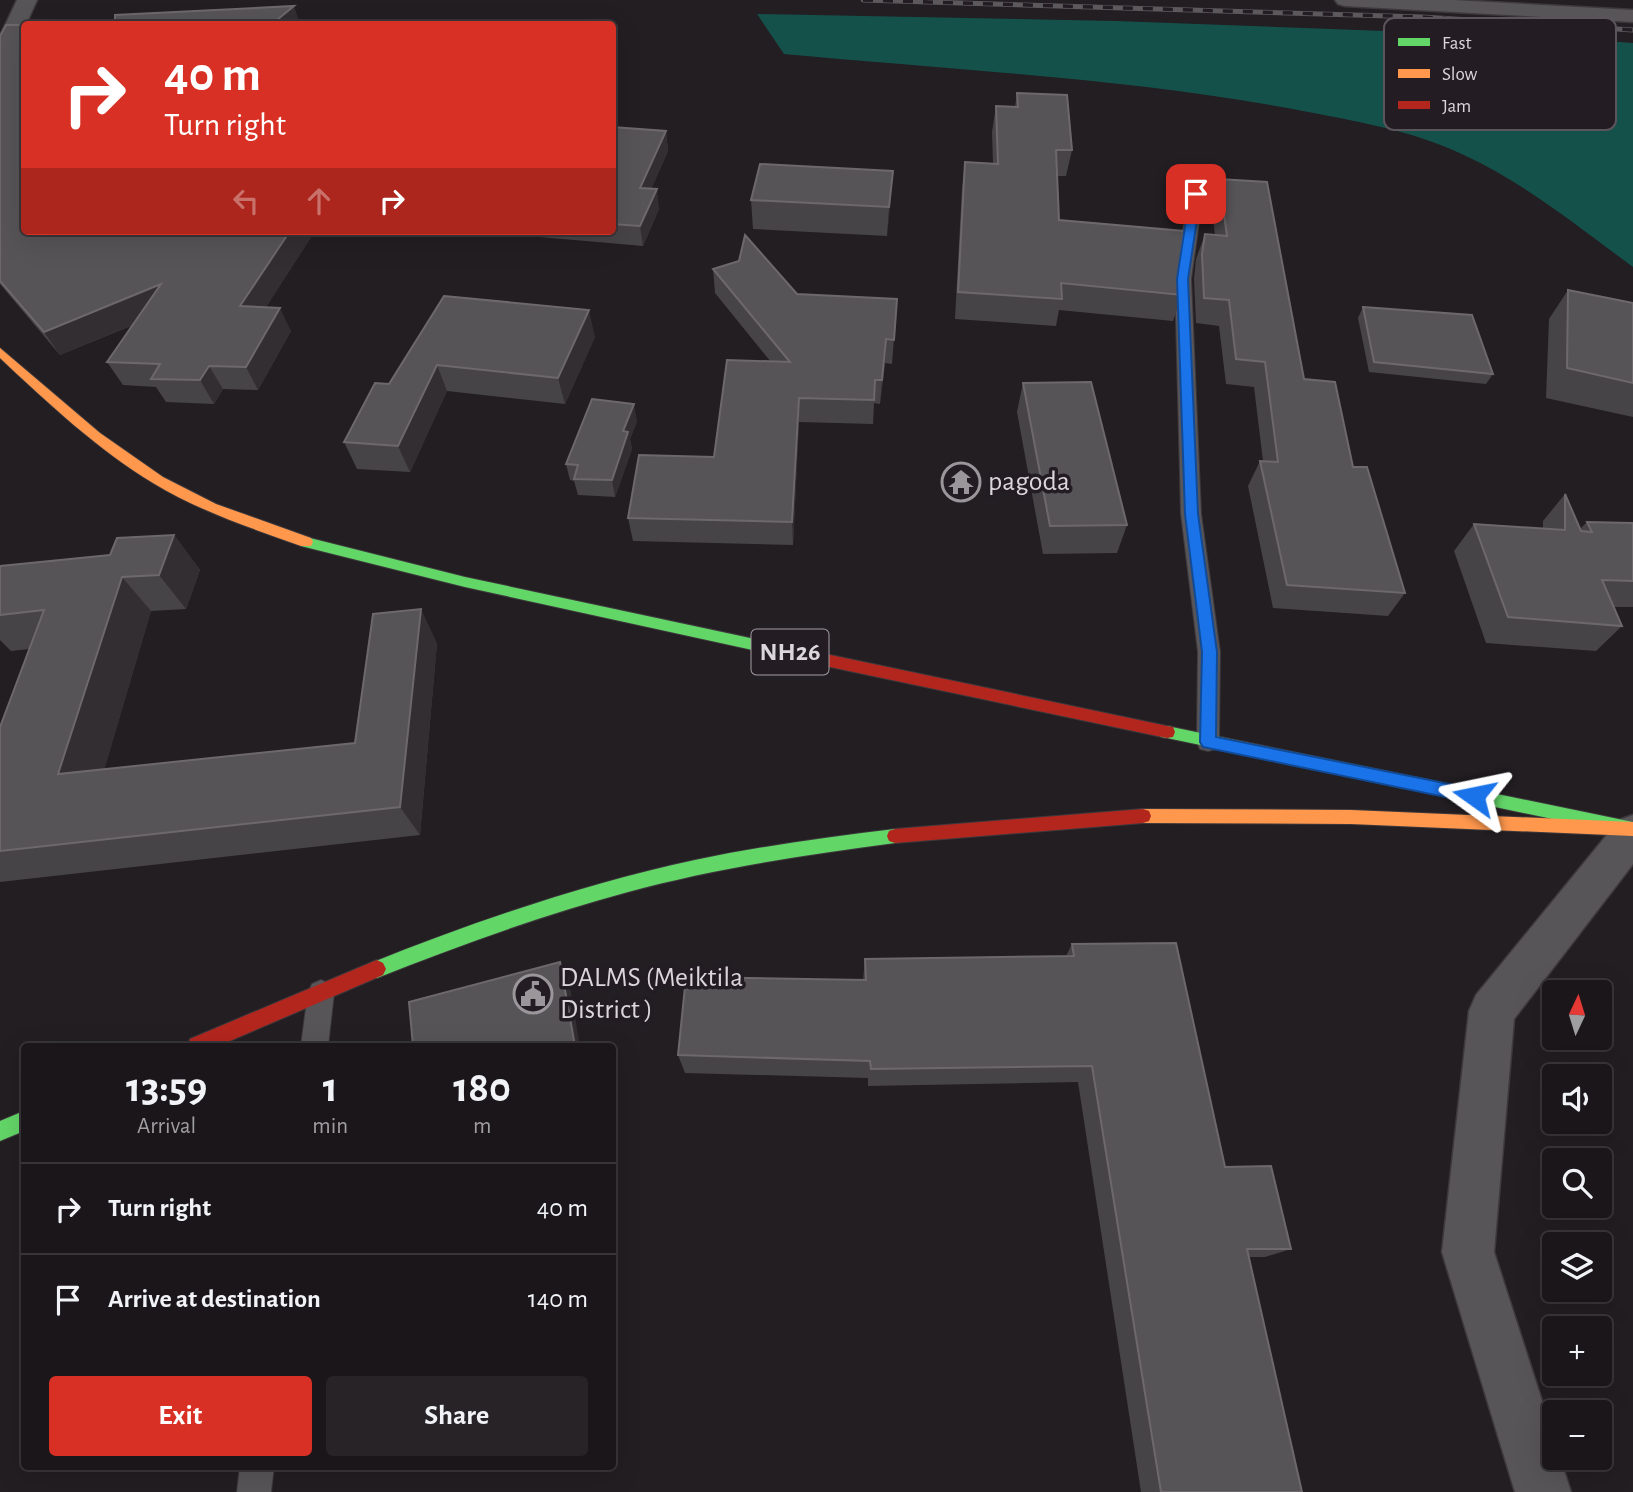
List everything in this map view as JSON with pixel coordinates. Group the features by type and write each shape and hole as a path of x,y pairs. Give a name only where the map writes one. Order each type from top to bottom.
{"main road":[{"name":"NH26","path":"0,352 66,414 128,461 182,494 241,520 300,541 464,582 1208,742 1633,830"},
{"path":"204,1043 442,942 550,904 629,881 717,860 839,840 1182,815 1376,818 1633,830"},
{"path":"0,1131 21,1122"}],"street":[{"path":"1345,0 1633,16"},
{"path":"0,58 15,12"},
{"path":"1543,1492 1468,1252 1492,1011 1633,830"}],"lane":[{"path":"1196,194 1183,279 1191,514 1209,652 1208,742"},
{"path":"314,1043 321,993"},
{"path":"254,1492 257,1470"}],"shaded area":[{"path":"757,14 1116,21 1384,31 1384,128 1230,98 1103,82 784,54"},
{"path":"1616,42 1633,43 1633,267 1552,207 1488,167 1445,147 1394,130 1616,130"}],"building":[{"path":"294,6 276,21 115,21 115,15"},
{"path":"6,25 21,25 21,235 287,235 240,306 280,308 246,367 209,366 200,380 151,379 160,364 107,362 161,284 44,332 0,281 0,36"},
{"path":"1017,93 1067,95 1072,150 1056,150 1059,220 1184,231 1181,253 1182,295 1061,283 1062,299 958,292 965,162 998,164 996,106 1018,107"},
{"path":"616,127 666,131 640,188 657,189 640,226 616,224"},
{"path":"760,164 893,171 889,207 751,200"},
{"path":"1219,179 1267,182 1304,379 1335,382 1353,467 1367,467 1405,593 1287,585 1260,461 1278,462 1265,362 1236,359 1229,300 1204,298 1202,254 1205,234 1227,236"},
{"path":"745,235 797,294 897,299 894,340 886,339 882,380 875,380 874,400 799,398 792,522 628,518 639,455 714,457 727,360 790,362 713,269 739,261"},
{"path":"1568,290 1633,303 1633,383 1567,368"},
{"path":"444,296 589,310 558,378 437,365 398,446 344,442 375,383 389,384"},
{"path":"1363,307 1472,315 1493,374 1374,362"},
{"path":"1091,382 1127,525 1050,526 1023,383"},
{"path":"592,399 634,404 623,431 628,432 612,480 574,479 578,465 566,464"},
{"path":"1565,494 1581,531 1592,532 1587,522 1633,523 1633,581 1602,580 1622,626 1508,617 1474,524 1565,530"},
{"path":"174,535 159,575 122,577 58,774 355,743 373,614 421,609 400,807 0,851 0,727 44,610 0,615 0,566 110,555 117,538"},
{"path":"1176,943 1225,1167 1271,1166 1291,1249 1247,1249 1302,1492 1161,1492 1092,1066 871,1069 870,1061 678,1055 686,977 866,980 865,959 1074,956 1072,944"},
{"name":"DALMS (Meiktila District )","path":"560,962 574,1043 413,1043 409,1002"}],"railway":[{"path":"863,0 1438,18"},
{"path":"1616,29 1633,30"}],"traffic: fast":[{"path":"306,542 465,582 816,658"},
{"path":"1167,732 1633,829"},
{"path":"377,969 505,921 631,883 760,855 895,836"},
{"path":"0,1131 21,1122"}],"traffic: slow":[{"path":"0,352 95,436 158,480 212,507 306,542"},
{"path":"1143,816 1351,817 1633,829"}],"traffic: jam":[{"path":"816,658 1167,732"},
{"path":"895,836 1143,816"},
{"path":"204,1043 377,969"}],"place":[{"name":"pagoda","path":"961,482"},
{"name":"DALMS (Meiktila District )","path":"533,994"}],"route":[{"path":"1196,194 1183,279 1191,514 1209,652 1208,742 1474,796"}]}
